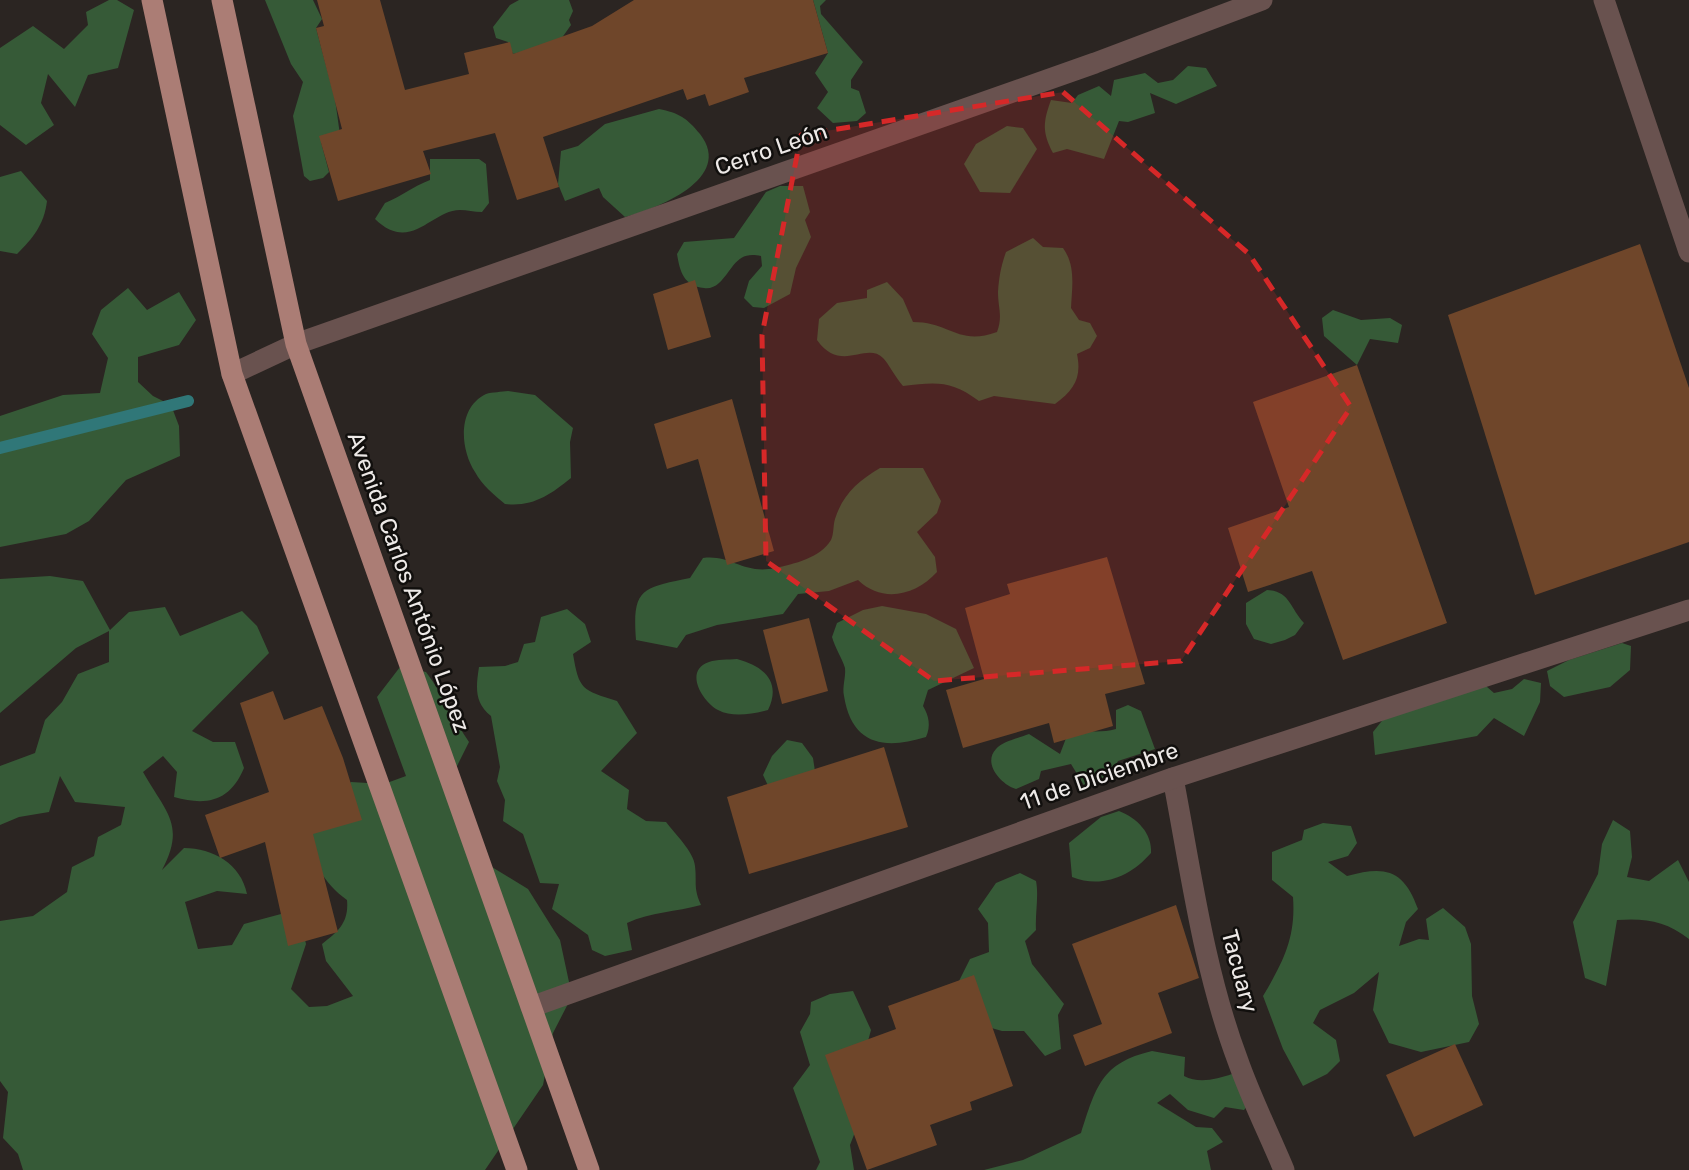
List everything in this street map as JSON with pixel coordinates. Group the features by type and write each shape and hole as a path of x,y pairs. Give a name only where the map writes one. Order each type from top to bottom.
{"main road":[{"path":"152,0 232,374 517,1170"},
{"name":"Avenida Carlos António López","path":"222,0 296,344 589,1170"}],"street":[{"name":"Cerro León","path":"232,374 296,344 1082,68 1262,0"},
{"path":"1604,0 1689,252"},
{"name":"11 de Diciembre","path":"531,1007 1173,778 1689,610"},
{"name":"Tacuary","path":"1173,778 1200,924 1219,997 1237,1060 1284,1170"}],"highlighted area":[{"path":"1063,92 1249,254 1351,407 1181,661 934,681 766,561 762,335 801,135"}],"green space":[{"path":"109,0 117,0 134,10 118,68 88,75 75,107 48,74 41,103 54,125 26,145 0,125 0,48 33,26 64,49 88,25 86,12"},
{"path":"265,0 313,0 322,19 316,28 335,99 340,135 321,142 329,172 323,178 310,181 304,176 293,116 303,82 291,64"},
{"path":"519,0 569,0 573,11 569,20 571,25 559,42 513,54 508,42 496,38 493,27 510,5"},
{"path":"813,0 826,0 820,6 821,14 863,62 851,80 851,88 859,91 866,113 857,121 833,123 817,108 828,92 815,73 828,53"},
{"path":"1188,66 1206,68 1217,86 1176,104 1150,93 1155,113 1128,122 1119,121 1104,159 1067,149 1053,153 1045,127 1051,100 1072,103 1078,95 1099,86 1111,96 1114,80 1145,73 1158,83 1173,80"},
{"path":"659,109 682,117 700,134 708,150 707,165 700,178 672,199 625,217 603,197 599,188 565,201 558,184 561,151 578,146 605,124"},
{"path":"1007,126 1023,128 1037,149 1010,193 980,192 964,164 976,144"},
{"path":"430,159 479,159 486,164 489,203 482,212 449,212 410,232 388,229 375,219 385,203 430,180"},
{"path":"21,171 47,201 37,230 17,254 0,251 0,177"},
{"path":"780,186 803,186 810,212 805,220 811,237 796,268 790,294 764,308 753,307 744,298 749,281 762,266 761,256 740,258 714,287 697,287 687,281 677,254 684,242 734,238 766,192"},
{"path":"1033,238 1043,247 1063,248 1072,269 1071,308 1079,320 1090,323 1097,336 1090,348 1077,354 1075,383 1055,404 994,396 979,401 960,389 943,384 903,386 885,360 876,354 835,355 817,340 819,319 837,303 867,298 867,290 887,282 903,299 913,322 926,323 963,335 984,336 997,332 1000,317 999,281 1006,252"},
{"path":"128,288 147,310 179,292 196,320 179,345 138,357 138,382 153,396 171,405 179,426 180,456 126,480 89,521 66,534 0,547 0,416 63,395 100,393 108,358 92,334 101,310"},
{"path":"1333,310 1361,320 1390,318 1402,325 1398,343 1370,339 1357,365 1324,336 1322,318"},
{"path":"508,391 535,395 573,428 570,442 571,478 548,494 524,504 505,504 489,490 470,463 464,441 466,419 477,400 486,394"},
{"path":"880,468 923,468 941,501 937,513 917,532 935,557 937,572 929,580 899,594 878,592 858,580 829,591 798,594 783,614 717,625 686,635 677,648 636,640 636,610 639,600 651,588 690,578 703,558 721,559 754,569 764,569 813,556 831,540 838,510 847,495 858,483"},
{"path":"50,576 83,581 110,630 129,612 165,607 180,636 242,611 257,626 269,653 192,731 213,742 235,742 244,768 232,788 216,799 186,800 174,797 177,772 163,756 143,772 165,809 173,830 169,854 162,870 184,848 195,849 224,860 239,874 244,883 247,894 217,891 185,902 198,949 232,945 244,924 281,914 301,922 306,944 291,989 309,1007 327,1006 353,996 326,961 322,944 342,925 347,900 326,879 299,838 324,805 351,782 384,784 406,776 377,697 400,667 426,672 469,742 452,776 482,861 528,889 560,940 572,996 553,1033 543,1085 485,1170 23,1170 18,1154 3,1138 8,1092 0,1081 0,921 33,916 67,892 72,867 94,856 98,837 121,825 125,807 75,802 60,776 49,812 19,817 0,825 0,766 35,753 45,720 62,702 78,674 109,662 109,631 76,648 0,713 0,579"},
{"path":"1267,590 1281,593 1304,623 1295,635 1271,644 1254,639 1246,624 1246,603"},
{"path":"882,606 926,614 956,629 974,668 928,690 923,706 929,721 926,737 897,743 872,740 854,725 848,712 844,693 845,668 832,637 837,623 863,610"},
{"path":"567,609 585,624 591,642 573,654 580,682 589,691 617,701 637,733 601,771 629,790 627,809 646,821 666,822 684,843 694,861 696,889 701,905 627,923 632,950 605,956 592,950 588,935 552,909 559,884 540,883 523,834 503,821 505,800 497,781 500,767 491,716 485,711 477,694 479,667 505,666 518,662 524,644 535,642 541,617"},
{"path":"1622,643 1631,646 1630,670 1610,687 1564,697 1550,686 1547,671 1569,660"},
{"path":"737,659 755,666 767,676 773,691 768,710 730,714 712,706 702,694 696,679 701,666 712,661"},
{"path":"1472,674 1494,693 1512,689 1524,679 1541,683 1540,702 1524,736 1494,718 1477,736 1375,755 1373,732 1389,712"},
{"path":"1128,705 1141,711 1155,749 1118,761 1112,773 1085,787 1071,764 1041,771 1039,779 1016,789 1000,779 992,767 992,755 999,746 1029,734 1060,754 1068,733 1116,729 1116,710"},
{"path":"787,740 802,743 813,758 816,778 771,792 763,775 772,756"},
{"path":"1119,811 1142,827 1149,839 1151,853 1134,868 1115,878 1094,882 1072,877 1069,843 1101,817"},
{"path":"1613,820 1630,831 1632,857 1627,877 1649,881 1678,860 1689,882 1689,939 1672,928 1655,922 1617,920 1606,986 1585,978 1573,922 1598,874 1602,844"},
{"path":"1323,823 1351,826 1357,843 1348,856 1328,862 1347,876 1373,871 1392,874 1400,879 1413,896 1418,909 1406,922 1399,946 1419,939 1429,940 1426,919 1443,908 1465,927 1471,944 1472,996 1479,1024 1469,1042 1421,1052 1389,1043 1373,1010 1379,972 1354,993 1320,1010 1313,1023 1336,1040 1340,1061 1327,1074 1303,1086 1283,1049 1263,996 1287,949 1293,912 1293,897 1272,880 1272,852 1302,840 1304,830"},
{"path":"1020,873 1036,881 1037,887 1036,930 1025,941 1032,964 1064,1004 1058,1015 1061,1049 1045,1056 1024,1031 1002,1031 981,1025 959,981 970,959 989,952 988,923 978,909 996,883"},
{"path":"853,991 871,1030 865,1052 864,1109 850,1145 854,1170 816,1170 820,1162 793,1088 810,1065 800,1032 810,1014 811,1002 830,994"},
{"path":"1152,1051 1185,1057 1184,1076 1208,1080 1232,1074 1258,1093 1244,1110 1225,1107 1214,1118 1188,1110 1170,1094 1157,1103 1196,1127 1212,1128 1223,1142 1207,1151 1211,1170 984,1170 1023,1160 1081,1133 1091,1102 1103,1079 1122,1062"}],"building":[{"path":"317,0 380,0 405,90 469,74 464,53 510,42 513,54 592,26 634,0 813,0 828,53 744,78 749,92 709,106 705,94 687,100 683,89 543,137 559,187 517,200 495,133 423,151 431,174 338,201 319,136 342,129 316,28 324,26"},
{"path":"1640,244 1689,388 1689,542 1535,595 1448,315"},
{"path":"695,280 711,337 668,350 653,294"},
{"path":"1357,365 1447,623 1343,660 1312,571 1248,592 1228,528 1289,507 1253,402"},
{"path":"732,399 774,551 727,565 698,459 667,469 654,424"},
{"path":"1107,557 1145,684 1105,694 1113,726 1054,743 1049,723 963,748 946,690 984,679 965,608 1010,594 1007,584"},
{"path":"809,618 828,691 782,704 763,630"},
{"path":"273,691 284,720 322,706 343,758 362,820 313,834 338,932 288,946 265,842 220,858 205,815 269,792 240,703"},
{"path":"884,747 908,827 749,874 727,797"},
{"path":"1176,905 1199,978 1158,993 1172,1033 1085,1066 1073,1035 1102,1024 1072,944"},
{"path":"974,975 1013,1086 970,1102 972,1110 930,1125 937,1145 867,1170 825,1055 896,1029 888,1006"},
{"path":"1455,1044 1483,1105 1414,1137 1386,1075"}],"waterway":[{"path":"0,448 188,401"}]}
